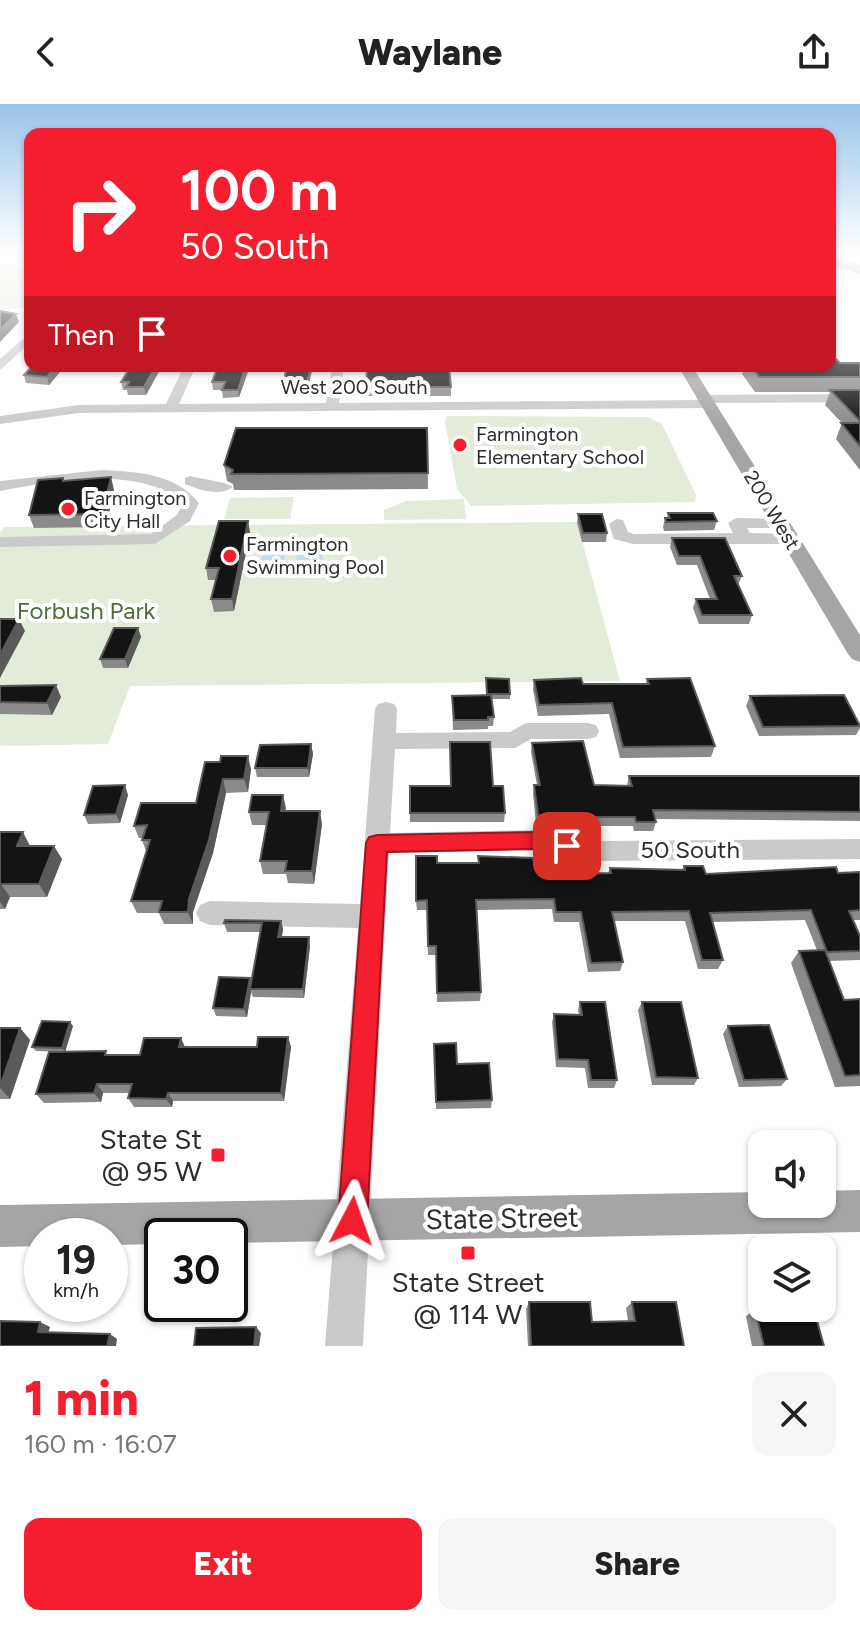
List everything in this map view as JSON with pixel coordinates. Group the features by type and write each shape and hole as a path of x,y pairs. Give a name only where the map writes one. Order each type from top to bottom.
{"main road":[{"name":"200 West","path":"689,372 860,654"},
{"name":"State Street","path":"0,1226 860,1211"}],"street":[{"path":"0,366 24,340"},
{"path":"171,408 187,372"},
{"path":"332,407 337,372"},
{"name":"West 200 South","path":"0,420 79,409 860,398"},
{"path":"0,486 70,476 144,478 177,488 191,503 184,518 155,539 0,542"},
{"path":"190,481 207,487 225,487"},
{"path":"617,524 620,535 633,539 744,538 736,523 785,531"},
{"path":"344,1346 386,709"},
{"path":"383,741 515,740 526,731 588,731"},
{"name":"50 South","path":"377,843 539,840 594,851 860,849"},
{"path":"210,913 373,916"}],"green space":[{"path":"447,416 647,417 662,424 696,495 695,502 471,506 457,489 445,421"},
{"path":"294,497 290,519 224,519 230,498"},
{"path":"464,499 466,519 384,520 384,510 406,501"},
{"name":"Forbush Park","path":"577,522 620,681 130,686 108,744 0,746 0,533 4,527"}],"water":[{"path":"267,539 324,539 322,566 296,568 297,553 285,553 285,568 259,568"}],"building":[{"path":"0,312 16,314 0,330"},
{"path":"836,359 840,363 860,363 860,377 759,377 755,372 836,372"},
{"path":"27,372 51,372 47,377 24,375"},
{"path":"127,372 153,372 144,387 126,387 129,382 121,382"},
{"path":"216,372 244,372 238,390 222,390 225,382 212,382"},
{"path":"286,372 310,372 306,388 282,389"},
{"path":"367,372 450,372 451,387 366,387"},
{"path":"830,390 860,390 860,421"},
{"path":"841,423 860,423 860,446"},
{"path":"236,428 427,428 428,473 231,474 233,470 224,465"},
{"path":"111,477 102,514 29,515 38,480"},
{"path":"668,513 713,513 717,521 666,522 665,518 670,518"},
{"path":"578,514 602,514 607,533 583,533"},
{"path":"219,521 248,521 232,599 211,599 219,568 206,568"},
{"path":"672,538 725,538 742,576 734,576 752,615 702,615 696,599 717,599 700,556 679,556"},
{"path":"0,619 19,619 0,655"},
{"path":"114,628 138,628 125,659 100,659"},
{"path":"486,678 509,679 510,694 487,694"},
{"path":"581,678 583,684 649,684 647,679 690,678 715,746 623,747 612,703 539,705 534,680"},
{"path":"56,685 47,703 0,702 0,686"},
{"path":"491,695 494,717 488,717 488,720 454,720 452,696"},
{"path":"844,695 860,726 763,727 750,696"},
{"path":"583,741 594,785 632,786 629,776 860,776 860,812 653,810 656,822 636,822 635,817 595,817 596,823 578,823 578,818 538,815 534,785 540,785 532,743"},
{"path":"450,742 490,742 493,786 503,786 505,813 410,813 410,786 451,786"},
{"path":"311,744 308,768 255,768 260,745"},
{"path":"221,756 248,756 244,779 223,779 188,912 159,912 162,901 131,901 150,840 142,840 147,825 134,826 141,803 196,803 205,762 220,762"},
{"path":"125,785 116,814 84,815 93,786"},
{"path":"252,795 283,795 281,811 320,811 312,871 285,871 287,861 260,861 269,812 249,812"},
{"path":"0,832 23,832 17,846 54,846 39,884 1,884 0,887"},
{"path":"416,856 437,856 437,863 479,863 478,856 533,858 534,864 572,864 574,874 611,873 610,868 685,870 684,866 703,866 706,874 836,867 838,873 860,872 860,910 849,911 860,936 860,951 827,952 811,910 710,913 723,960 702,960 689,911 612,912 623,962 591,963 581,912 556,912 554,899 476,900 481,992 437,993 436,946 428,946 427,900 416,901"},
{"path":"225,920 281,921 278,937 309,937 303,989 250,989 262,923 224,923"},
{"path":"825,950 844,1000 860,999 860,1075 845,1076 799,951"},
{"path":"219,977 250,978 244,1009 213,1008"},
{"path":"580,1002 605,1002 617,1080 591,1080 588,1060 558,1059 554,1014 582,1015"},
{"path":"642,1002 681,1002 698,1078 656,1077"},
{"path":"42,1021 70,1022 62,1048 32,1047"},
{"path":"769,1025 787,1079 744,1080 728,1026"},
{"path":"0,1028 20,1028 0,1087"},
{"path":"258,1037 288,1037 281,1093 168,1093 166,1099 128,1098 132,1084 97,1084 94,1093 36,1094 49,1052 106,1051 105,1055 140,1055 144,1038 181,1038 179,1047 257,1047"},
{"path":"456,1043 457,1064 489,1063 492,1100 436,1102 434,1044"},
{"path":"529,1302 590,1302 592,1322 635,1321 632,1302 676,1302 684,1346 531,1346"},
{"path":"0,1321 40,1322 38,1332 110,1334 107,1346 0,1346"},
{"path":"758,1322 817,1322 824,1346 764,1346"},
{"path":"256,1327 254,1346 194,1346 196,1328"}],"place":[{"name":"Farmington Elementary School","path":"460,445"},
{"name":"Farmington City Hall","path":"68,509"},
{"name":"Farmington Swimming Pool","path":"230,556"},
{"name":"State St @ 95 W","path":"218,1155"},
{"name":"State Street @ 114 W","path":"468,1253"}],"route":[{"path":"352,1221 377,843 539,840 567,846"}]}
